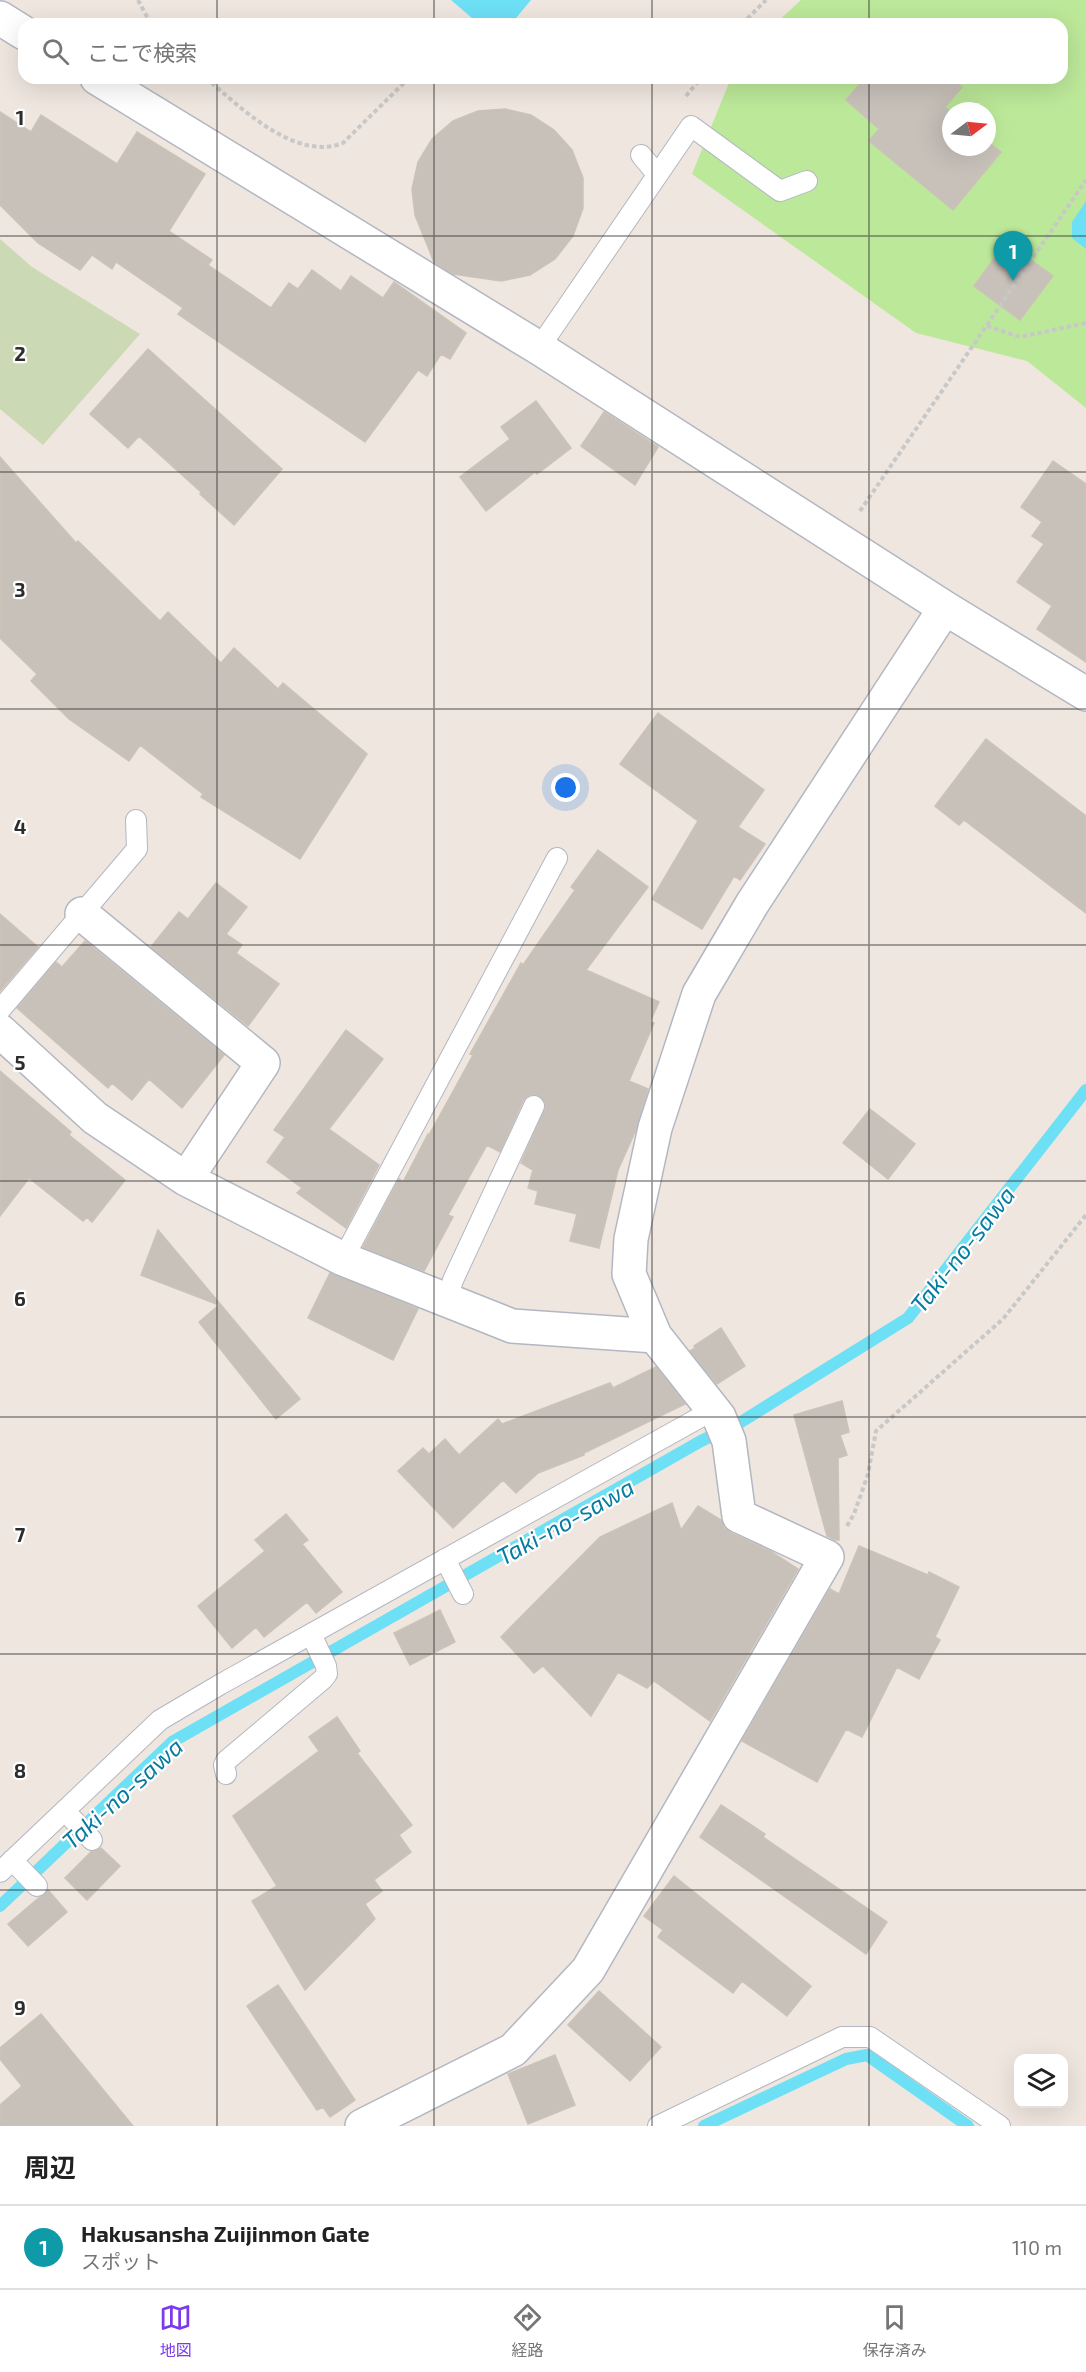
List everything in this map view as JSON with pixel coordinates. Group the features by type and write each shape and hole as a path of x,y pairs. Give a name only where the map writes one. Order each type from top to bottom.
{"street":[{"path":"0,18 18,29"},
{"path":"107,84 538,348 945,608 1086,694"},
{"path":"362,2126 513,2050 588,1970 827,1557 739,1516 721,1422 655,1336 629,1274 631,1239 655,1128 699,994 752,904 945,608"},
{"path":"82,914 262,1062 186,1179"},
{"path":"0,1031 95,1118 186,1179 344,1259 512,1326 655,1336"}],"lane":[{"path":"538,348 656,173 691,126 780,191 807,181"},
{"path":"641,155 656,173"},
{"path":"0,1010 137,849 136,820"},
{"path":"344,1259 557,858"},
{"path":"447,1300 453,1280 534,1106"},
{"path":"37,1886 10,1866 69,1816 160,1720 313,1639 447,1562 721,1422"},
{"path":"447,1562 463,1594"},
{"path":"226,1774 224,1765 226,1761 327,1674 326,1666 313,1639"},
{"path":"69,1816 92,1840"},
{"path":"658,2126 842,2037 870,2037 1000,2126"}],"path":[{"path":"138,0 148,18"},
{"path":"748,18 766,0"},
{"path":"213,84 250,115 281,136 313,146 332,147 343,143 404,84"},
{"path":"840,540 1086,180"},
{"path":"987,326 1020,337 1086,323"},
{"path":"827,1557 854,1514 868,1474 876,1431 1003,1319 1086,1215"}],"green space":[{"path":"801,0 1086,0 1086,408 1027,361 916,333 692,174 729,84 1068,84 1068,18 782,18"},
{"path":"0,239 32,267 140,334 43,445 0,409"}],"water":[{"path":"451,0 531,0 516,18 472,18"},
{"path":"1086,201 1086,249 1072,238 1072,222"}],"building":[{"path":"860,84 958,84 962,87 949,102 942,102 942,156 996,156 996,148 1001,152 953,210 869,141 879,129 846,100"},
{"path":"505,109 531,115 554,130 572,150 583,178 583,208 573,236 555,259 530,275 501,281 453,274 434,262 415,215 412,189 418,162 432,139 453,121 478,111"},
{"path":"0,112 31,132 41,115 117,164 137,132 205,174 169,231 212,260 208,265 271,308 289,283 298,289 312,270 341,291 351,276 383,298 394,282 466,333 450,359 441,354 427,376 418,370 365,442 178,314 183,308 116,262 112,269 92,255 80,270 38,243 0,205"},
{"path":"1006,242 1053,276 1020,320 974,286"},
{"path":"148,349 282,469 234,525 139,436 128,448 90,414"},
{"path":"536,401 571,448 537,474 535,472 486,511 460,477 510,439 501,427"},
{"path":"604,412 658,447 635,485 581,446"},
{"path":"0,457 76,543 78,541 160,621 168,612 221,663 234,648 278,689 283,683 367,754 300,859 201,797 203,794 140,745 129,761 69,719 31,681 37,674 0,638"},
{"path":"1053,461 1086,484 1086,662 1037,629 1052,606 1017,582 1044,544 1032,536 1042,522 1021,507"},
{"path":"658,713 764,790 738,827 765,844 740,880 734,876 702,929 652,899 698,821 620,764"},
{"path":"986,739 1086,816 1086,913 964,820 959,825 935,806"},
{"path":"598,850 648,887 586,970 659,1002 650,1022 654,1023 629,1081 648,1089 635,1132 618,1170 599,1248 570,1241 577,1214 535,1204 538,1191 528,1188 533,1170 521,1163 546,1106 543,1099 534,1094 523,1101 500,1152 487,1145 448,1215 453,1217 424,1271 363,1247 399,1179 403,1182 521,963 523,965 575,890 571,887"},
{"path":"216,883 247,907 226,934 242,945 236,953 279,984 248,1026 151,947 179,912 188,919"},
{"path":"0,914 38,947 0,991"},
{"path":"85,941 224,1055 182,1108 149,1079 132,1100 112,1083 108,1088 17,1008 56,962 62,967"},
{"path":"346,1030 383,1059 329,1129 379,1165 346,1228 297,1193 302,1188 267,1162 285,1137 274,1130"},
{"path":"0,1071 71,1132 69,1135 125,1180 92,1222 87,1217 83,1221 29,1178 0,1216"},
{"path":"870,1109 915,1144 888,1179 843,1143"},
{"path":"158,1230 300,1399 276,1419 199,1322 219,1305 141,1275"},
{"path":"330,1273 418,1309 393,1360 308,1318"},
{"path":"721,1328 745,1366 717,1384 690,1351"},
{"path":"656,1367 685,1404 584,1455 538,1473 516,1493 503,1480 453,1528 398,1471 423,1448 429,1454 445,1439 459,1455 498,1419 502,1424 610,1383 613,1388"},
{"path":"842,1401 849,1432 840,1435 847,1455 838,1458 839,1540 835,1540 827,1536 794,1415"},
{"path":"672,1503 681,1530 698,1506 721,1520 724,1528 731,1533 770,1551 798,1569 710,1721 654,1681 647,1688 618,1672 591,1716 543,1666 534,1673 501,1637 600,1537"},
{"path":"286,1514 308,1540 302,1544 342,1592 316,1613 307,1602 264,1637 256,1627 232,1648 198,1606 265,1551 255,1540"},
{"path":"859,1546 928,1575 929,1572 959,1587 935,1637 940,1640 919,1679 897,1667 862,1737 846,1729 817,1782 742,1741 830,1589 839,1594"},
{"path":"440,1610 455,1642 410,1665 394,1633"},
{"path":"337,1717 360,1751 357,1753 412,1825 399,1835 411,1852 374,1880 382,1891 365,1904 375,1919 305,1990 252,1901 277,1886 233,1816 319,1751 309,1737"},
{"path":"721,1805 765,1834 763,1837 887,1922 866,1954 700,1837"},
{"path":"101,1848 120,1866 87,1900 65,1878 91,1852"},
{"path":"674,1876 811,1986 787,2016 742,1981 733,1993 658,1937 663,1930 644,1916"},
{"path":"48,1890 67,1912 28,1946 8,1924"},
{"path":"278,1985 355,2100 330,2117 323,2107 317,2110 247,2006"},
{"path":"599,1991 661,2047 630,2081 568,2025"},
{"path":"41,2014 133,2126 0,2126 0,2105 22,2086 0,2059 0,2048"},
{"path":"555,2055 575,2105 528,2124 508,2074"}],"waterway":[{"name":"Taki-no-sawa","path":"0,1906 172,1742 701,1441 741,1422 908,1318 1086,1090"},
{"path":"704,2126 846,2059 867,2055 968,2126"}],"place":[{"name":"Hakusansha Zuijinmon Gate","path":"1013,281"}]}
